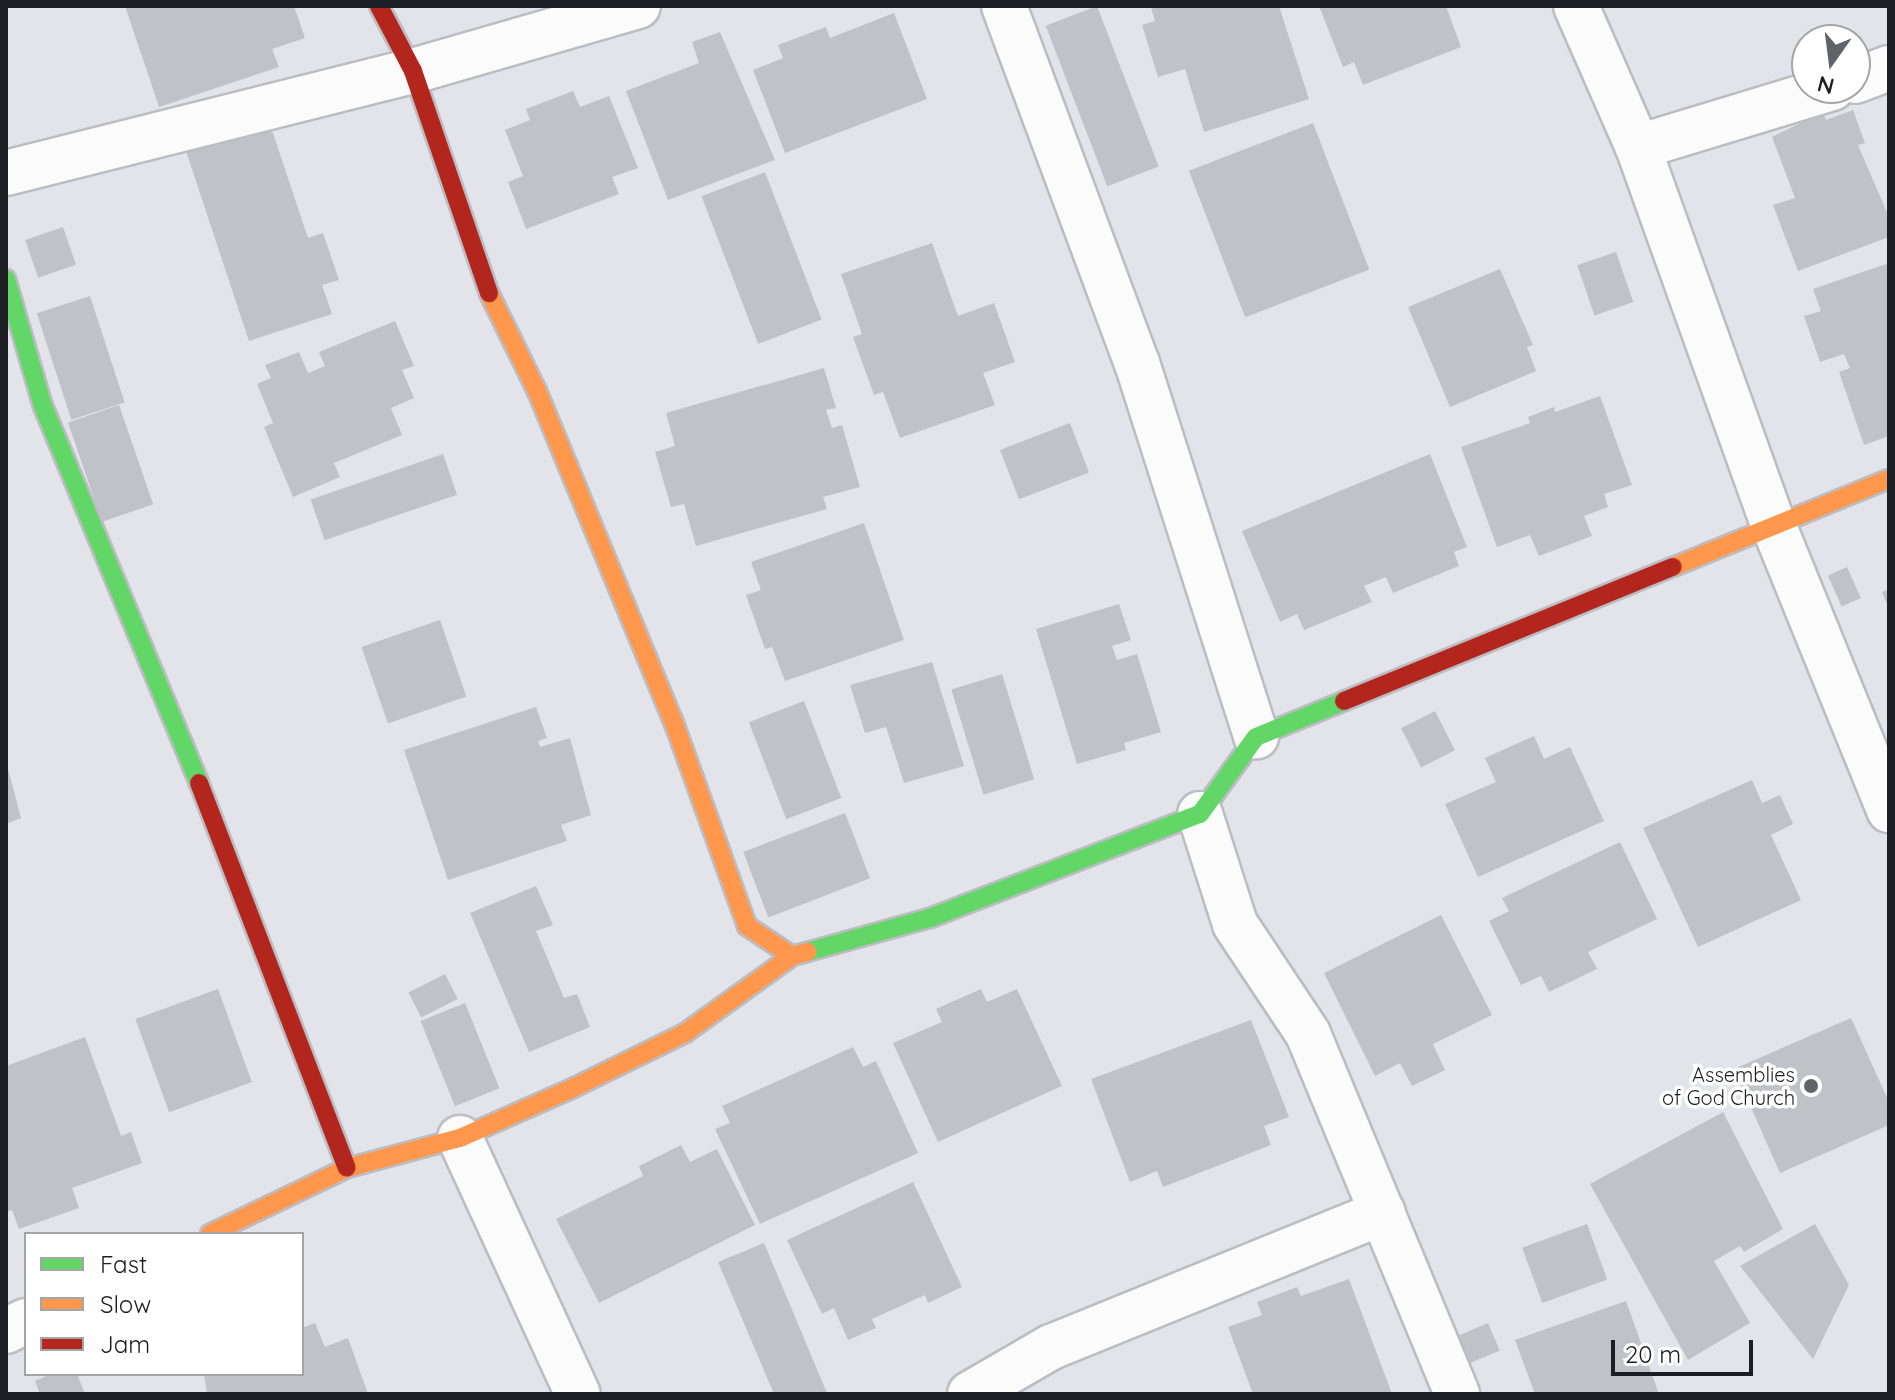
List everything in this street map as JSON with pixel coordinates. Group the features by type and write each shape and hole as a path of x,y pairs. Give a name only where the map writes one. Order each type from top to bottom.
{"street":[{"path":"379,6 413,71 492,302 537,391 674,723 747,926 792,956"},
{"path":"6,173 413,71 638,6"},
{"path":"1004,6 1137,363 1256,737"},
{"path":"1576,6 1638,147 1773,524 1889,810"},
{"path":"1638,147 1791,100"},
{"path":"6,279 43,406 167,701 347,1168"},
{"path":"214,1232 347,1168 460,1138 685,1033 792,956 930,918 1200,814 1256,737 1889,479"},
{"path":"1200,814 1235,924 1308,1034 1457,1394"},
{"path":"460,1138 578,1394"},
{"path":"970,1394 1051,1347 1383,1212"},
{"path":"6,1331 24,1322"}],"building":[{"path":"125,6 294,6 305,38 272,49 279,67 159,107"},
{"path":"1097,6 1159,167 1107,186 1046,26"},
{"path":"1279,6 1309,99 1204,132 1185,69 1158,77 1142,25 1155,21 1151,7"},
{"path":"1319,6 1446,6 1461,47 1363,85 1354,62 1343,67"},
{"path":"894,13 927,99 785,153 753,70 783,58 778,45 826,27 830,38"},
{"path":"720,32 775,160 668,200 626,91 699,63 692,42"},
{"path":"573,91 580,107 609,96 638,168 612,177 619,194 526,229 508,182 523,176 505,130 530,120 526,109"},
{"path":"1853,110 1865,143 1858,145 1889,217 1889,237 1798,271 1773,205 1795,198 1772,137 1823,112 1826,120"},
{"path":"269,121 308,238 323,233 339,280 322,285 332,314 249,341 185,148"},
{"path":"1313,123 1369,270 1245,317 1189,171"},
{"path":"765,172 822,320 758,344 702,196"},
{"path":"63,227 76,265 38,278 25,240"},
{"path":"932,243 958,316 994,303 1015,362 983,373 995,405 900,438 883,392 874,395 853,337 862,334 841,274"},
{"path":"1616,252 1633,302 1594,315 1577,265"},
{"path":"1889,263 1889,436 1864,445 1839,372 1850,368 1844,354 1820,362 1804,316 1821,311 1813,289"},
{"path":"1500,269 1533,345 1527,347 1536,371 1450,407 1408,307"},
{"path":"90,296 125,403 71,420 37,313"},
{"path":"395,321 414,366 402,370 414,398 391,408 402,435 334,463 340,477 293,497 264,427 273,423 257,384 271,378 265,365 299,352 308,373 325,366 319,352"},
{"path":"824,368 836,408 826,410 832,428 842,425 860,487 823,497 827,509 696,546 684,504 671,507 655,452 675,446 666,413"},
{"path":"1600,396 1632,485 1604,494 1608,507 1584,516 1592,536 1539,556 1530,535 1497,547 1461,447 1530,423 1528,417 1554,407 1555,412"},
{"path":"119,405 153,504 102,522 68,423"},
{"path":"1070,423 1089,472 1019,499 1000,450"},
{"path":"443,454 457,495 325,540 311,500"},
{"path":"1430,454 1467,547 1454,552 1459,566 1393,593 1386,577 1364,586 1372,602 1304,630 1297,614 1280,622 1242,531"},
{"path":"864,523 904,640 785,681 772,647 765,649 746,595 761,590 751,562"},
{"path":"1847,567 1861,598 1842,607 1828,576"},
{"path":"1889,589 1889,609 1882,592"},
{"path":"1119,604 1131,640 1112,646 1117,660 1137,654 1161,732 1124,743 1126,750 1077,764 1036,629"},
{"path":"440,620 466,697 388,724 362,647"},
{"path":"932,662 964,766 904,783 886,727 865,733 850,685"},
{"path":"1002,674 1034,779 983,795 951,689"},
{"path":"804,701 841,798 786,819 749,722"},
{"path":"536,707 547,738 538,741 540,747 570,738 591,815 561,825 567,841 448,880 404,750"},
{"path":"1435,711 1455,750 1421,767 1401,728"},
{"path":"1534,736 1544,759 1570,747 1604,821 1478,877 1445,804 1496,782 1485,758"},
{"path":"6,761 21,818 6,824"},
{"path":"1752,780 1762,803 1780,795 1793,824 1771,835 1801,900 1698,947 1643,828"},
{"path":"845,813 870,878 768,917 743,852"},
{"path":"1620,842 1657,919 1588,952 1597,969 1549,992 1541,976 1521,985 1489,921 1509,911 1502,898"},
{"path":"536,886 553,925 536,931 564,998 577,994 590,1027 529,1052 470,913"},
{"path":"1441,915 1492,1015 1433,1044 1445,1070 1412,1086 1400,1063 1375,1076 1324,973"},
{"path":"445,974 458,999 421,1018 408,993"},
{"path":"218,989 252,1082 169,1112 135,1019"},
{"path":"981,989 987,1002 1017,989 1062,1086 938,1142 893,1043 942,1022 936,1009"},
{"path":"465,1003 499,1088 455,1106 420,1021"},
{"name":"Assemblies of God Church","path":"1851,1018 1889,1102 1889,1125 1780,1173 1734,1069"},
{"path":"1251,1020 1289,1117 1264,1126 1271,1145 1163,1187 1157,1171 1130,1182 1091,1079"},
{"path":"85,1037 121,1136 131,1132 142,1163 72,1188 79,1208 19,1229 12,1210 6,1212 6,1066"},
{"path":"853,1047 863,1067 876,1061 918,1153 760,1224 715,1129 730,1123 722,1106"},
{"path":"1723,1112 1783,1229 1744,1252 1740,1246 1714,1261 1750,1323 1688,1360 1590,1184"},
{"path":"681,1145 690,1162 717,1149 755,1225 599,1303 556,1219 643,1176 639,1166"},
{"path":"913,1182 962,1287 928,1303 925,1295 872,1319 876,1328 848,1340 834,1308 822,1314 787,1240"},
{"path":"1587,1224 1607,1279 1542,1303 1522,1248"},
{"path":"1815,1224 1849,1285 1813,1359 1740,1266"},
{"path":"764,1243 827,1393 774,1394 718,1262"},
{"path":"1349,1279 1392,1394 1253,1394 1228,1327 1262,1315 1257,1302 1297,1287 1301,1296"},
{"path":"1626,1301 1659,1394 1535,1394 1515,1340"},
{"path":"315,1323 325,1347 348,1338 368,1394 207,1394 204,1376 304,1376 304,1327"},
{"path":"1488,1323 1500,1351 1459,1368 1447,1340"},
{"path":"46,1376 78,1376 85,1394 40,1394 35,1381"}],"traffic: fast":[{"path":"6,279 43,406 199,783"},
{"path":"807,952 930,918 1200,814 1256,737 1344,701"}],"traffic: slow":[{"path":"489,293 537,391 674,723 747,926 792,956"},
{"path":"1673,567 1889,479"},
{"path":"214,1232 347,1168 460,1138 575,1087 685,1033 792,956 807,952"}],"traffic: jam":[{"path":"379,6 413,71 489,293"},
{"path":"1344,701 1673,567"},
{"path":"199,783 347,1168"}],"place":[{"name":"Assemblies of God Church","path":"1811,1086"}]}
